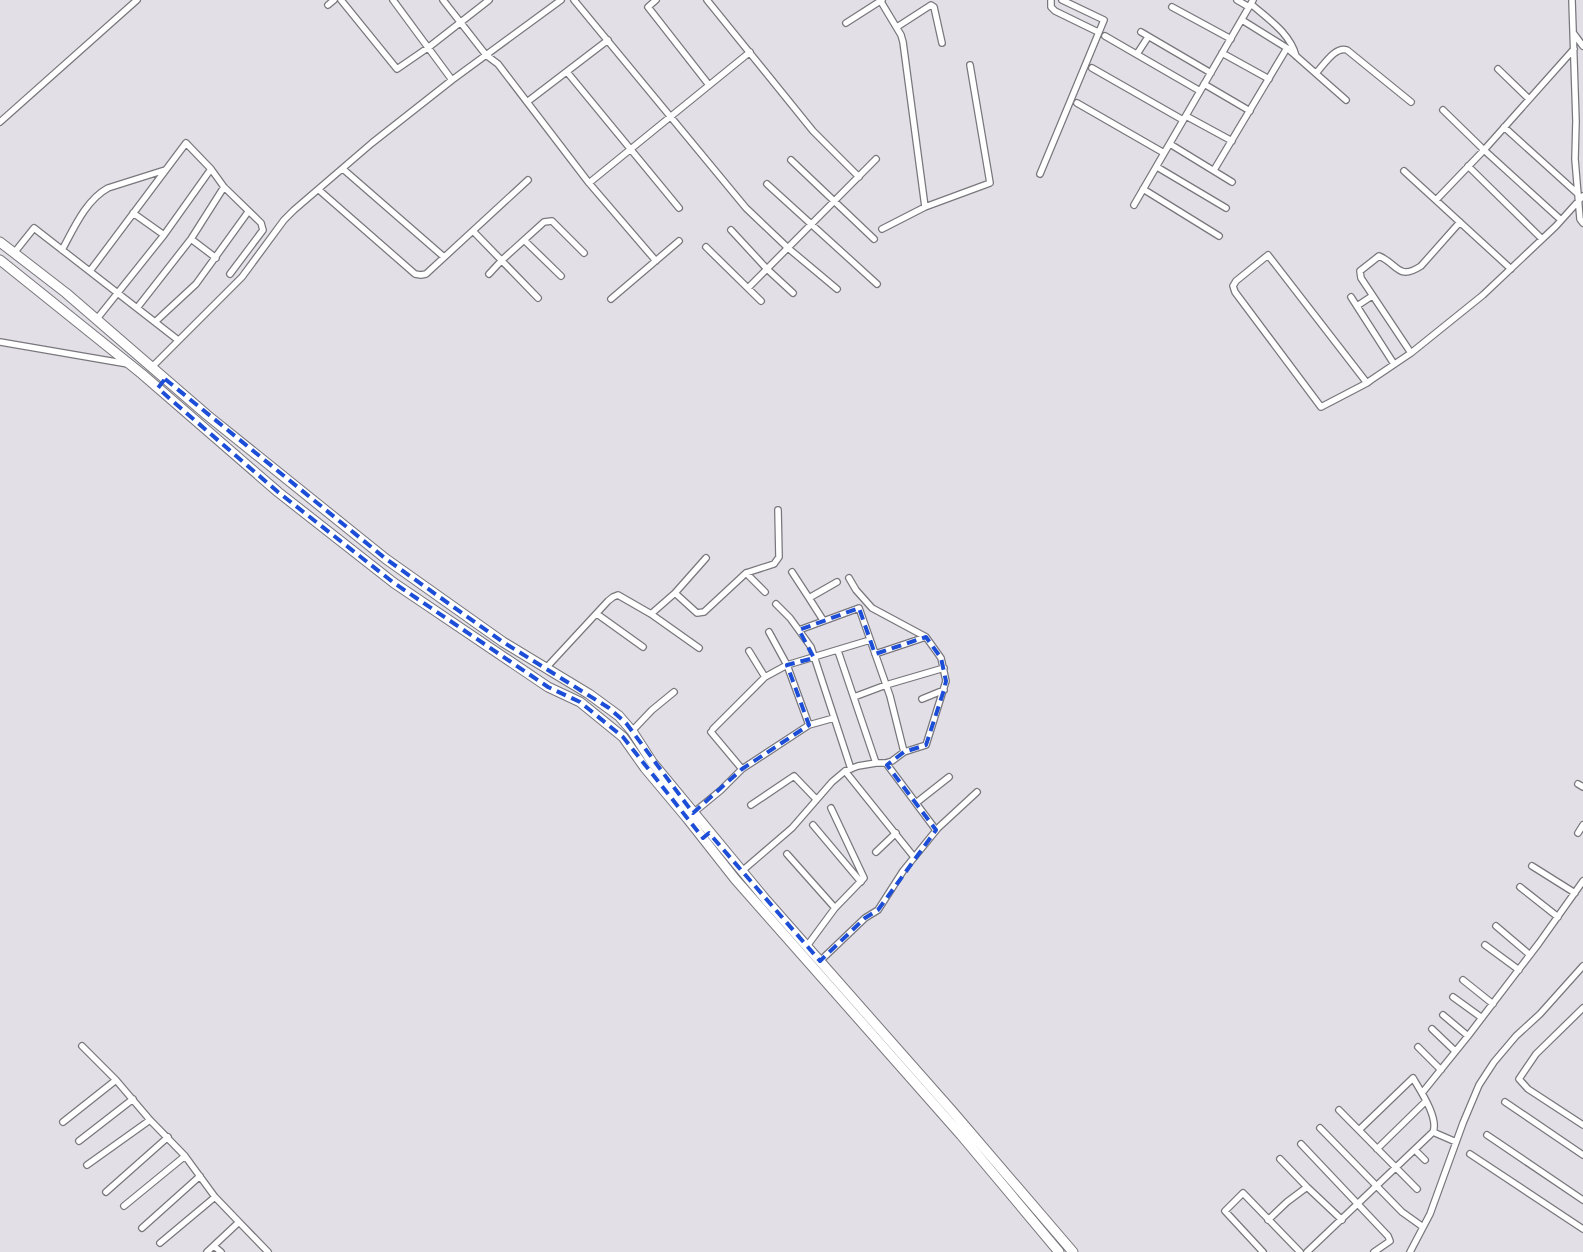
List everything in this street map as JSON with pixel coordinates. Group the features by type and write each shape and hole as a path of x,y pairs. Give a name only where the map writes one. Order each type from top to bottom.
{"main road":[{"path":"0,242 66,293 207,415 386,559 503,642 609,708 626,723 652,762 693,813 735,879 962,1135 1059,1252"},
{"path":"0,260 88,328 278,492 394,583 548,688 580,702 622,737 645,768 706,835 742,871 1073,1252"},
{"path":"158,388 165,379"}],"street":[{"path":"0,122 137,0"},
{"path":"328,4 334,0"},
{"path":"341,0 397,69 429,47 489,0"},
{"path":"443,0 486,55 498,64 589,183 656,260"},
{"path":"152,367 242,277 284,220 343,168 452,80 561,0"},
{"path":"574,0 746,208 788,248 837,289"},
{"path":"656,0 648,7 709,85"},
{"path":"707,0 813,131 858,177"},
{"path":"846,23 881,0 897,28 903,42 925,207"},
{"path":"1051,0 1051,7 1055,11 1098,32"},
{"path":"1040,174 1103,22 1102,18 1062,0"},
{"path":"1236,0 1251,4 1291,42 1296,56"},
{"path":"1572,0 1576,120 1575,158 1580,197 1580,219 1583,223"},
{"path":"396,1 452,80"},
{"path":"1134,205 1251,4"},
{"path":"897,28 931,5 934,7 942,43"},
{"path":"1172,7 1231,39"},
{"path":"1242,20 1287,48 1346,100"},
{"path":"1141,32 1211,73"},
{"path":"1574,34 1583,46"},
{"path":"1105,36 1200,91"},
{"path":"1137,54 1148,37"},
{"path":"527,102 608,40"},
{"path":"1214,170 1287,48"},
{"path":"1436,200 1484,150 1574,49"},
{"path":"1316,73 1337,51 1347,50 1411,102"},
{"path":"589,183 750,52"},
{"path":"1222,54 1269,79"},
{"path":"882,229 925,207 990,183 970,65"},
{"path":"1092,68 1232,141"},
{"path":"1498,69 1529,99"},
{"path":"567,72 679,208"},
{"path":"1204,84 1250,111"},
{"path":"1077,103 1164,153"},
{"path":"1443,110 1561,220"},
{"path":"1504,127 1580,197"},
{"path":"90,271 186,143 211,169 224,188 261,223 263,230 230,274"},
{"path":"1170,144 1232,182"},
{"path":"748,288 876,159"},
{"path":"791,160 874,239"},
{"path":"1468,166 1542,239"},
{"path":"1156,167 1226,208"},
{"path":"343,168 444,257"},
{"path":"96,320 164,235 211,169"},
{"path":"62,250 81,215 102,192 108,188 166,170"},
{"path":"1404,171 1511,269"},
{"path":"319,190 415,274 421,275 426,274 528,180"},
{"path":"766,184 877,284"},
{"path":"137,308 191,239 224,188"},
{"path":"1143,189 1220,236"},
{"path":"1367,383 1268,255 1236,281 1233,286 1235,292 1321,408 1367,383 1448,324 1511,269 1561,220 1580,197"},
{"path":"134,212 164,235"},
{"path":"155,322 196,284 248,212"},
{"path":"489,274 544,222 552,222 584,254"},
{"path":"1410,353 1372,296 1360,274 1360,270 1379,256 1402,272 1407,273 1427,259 1460,222"},
{"path":"14,253 34,228 178,340"},
{"path":"473,230 538,298"},
{"path":"731,230 767,269 792,292"},
{"path":"191,239 216,258"},
{"path":"524,240 561,276"},
{"path":"611,299 679,241"},
{"path":"706,247 761,301"},
{"path":"1356,306 1372,296"},
{"path":"1351,297 1394,364"},
{"path":"0,342 130,364"},
{"path":"674,593 697,613 704,612 746,573 774,564 777,561 779,551 778,510"},
{"path":"651,614 674,593 706,558"},
{"path":"792,572 823,620"},
{"path":"746,573 765,592"},
{"path":"742,871 792,828 832,782 848,770 876,763 886,763 904,752 926,745 946,681 941,658 926,636 872,608 856,590 849,578"},
{"path":"809,598 837,582"},
{"path":"546,668 613,597 618,595 651,614 699,648"},
{"path":"776,604 790,618 810,647 834,718 848,770 914,857"},
{"path":"799,630 858,608 886,685 904,752"},
{"path":"597,614 643,647"},
{"path":"769,632 788,666 809,725"},
{"path":"875,654 926,636"},
{"path":"742,769 712,731 765,676 788,666 870,640"},
{"path":"750,650 765,676"},
{"path":"838,651 876,763"},
{"path":"854,697 886,685 944,668"},
{"path":"922,699 944,690"},
{"path":"632,731 652,710 674,692"},
{"path":"693,813 721,790 742,769 809,725 834,718"},
{"path":"886,763 936,830"},
{"path":"751,805 794,776 816,799"},
{"path":"916,803 949,777"},
{"path":"820,961 865,918 878,910 903,871 936,830 977,792"},
{"path":"807,946 835,908 861,882 864,876 831,808"},
{"path":"1578,833 1583,825"},
{"path":"813,826 861,882"},
{"path":"876,852 896,833"},
{"path":"787,854 835,908"},
{"path":"1532,866 1575,893"},
{"path":"1422,1093 1519,970 1583,881"},
{"path":"1520,888 1558,916"},
{"path":"1496,926 1530,954"},
{"path":"1485,945 1519,970"},
{"path":"1410,1252 1430,1214 1479,1085 1494,1062 1516,1036 1540,1014 1583,966"},
{"path":"1463,980 1493,1004"},
{"path":"1453,997 1482,1018"},
{"path":"1582,1010 1536,1054 1519,1080 1528,1089 1583,1125"},
{"path":"1443,1015 1468,1036"},
{"path":"1432,1029 1455,1052"},
{"path":"82,1046 168,1137 185,1156 215,1197 268,1252"},
{"path":"1418,1047 1441,1070"},
{"path":"1307,1252 1433,1132 1435,1122 1413,1078 1359,1130"},
{"path":"63,1122 116,1080"},
{"path":"79,1141 133,1099"},
{"path":"1377,1149 1426,1101"},
{"path":"1505,1102 1583,1155"},
{"path":"1339,1110 1417,1189"},
{"path":"87,1165 150,1120"},
{"path":"1320,1128 1408,1218 1423,1227"},
{"path":"1433,1132 1456,1142"},
{"path":"1486,1135 1583,1200"},
{"path":"106,1192 168,1137"},
{"path":"1301,1144 1390,1239 1388,1244 1374,1252"},
{"path":"1415,1150 1425,1160"},
{"path":"1470,1154 1583,1229"},
{"path":"124,1206 185,1156"},
{"path":"1280,1159 1342,1220"},
{"path":"142,1228 200,1176"},
{"path":"1268,1220 1307,1187"},
{"path":"1263,1252 1225,1211 1244,1193 1300,1252"},
{"path":"160,1243 215,1197"},
{"path":"206,1252 239,1222"},
{"path":"214,1246 221,1252"}],"highlighted area":[{"path":"165,379 386,559 503,642 609,708 626,723 693,813 742,769 809,725 787,665 814,658 799,630 859,608 875,654 926,637 941,658 946,681 944,690 926,745 904,752 887,765 936,830 878,910 865,918 820,961 709,833 703,838 623,737 580,702 548,687 394,583 278,492 169,398 158,388"}]}
